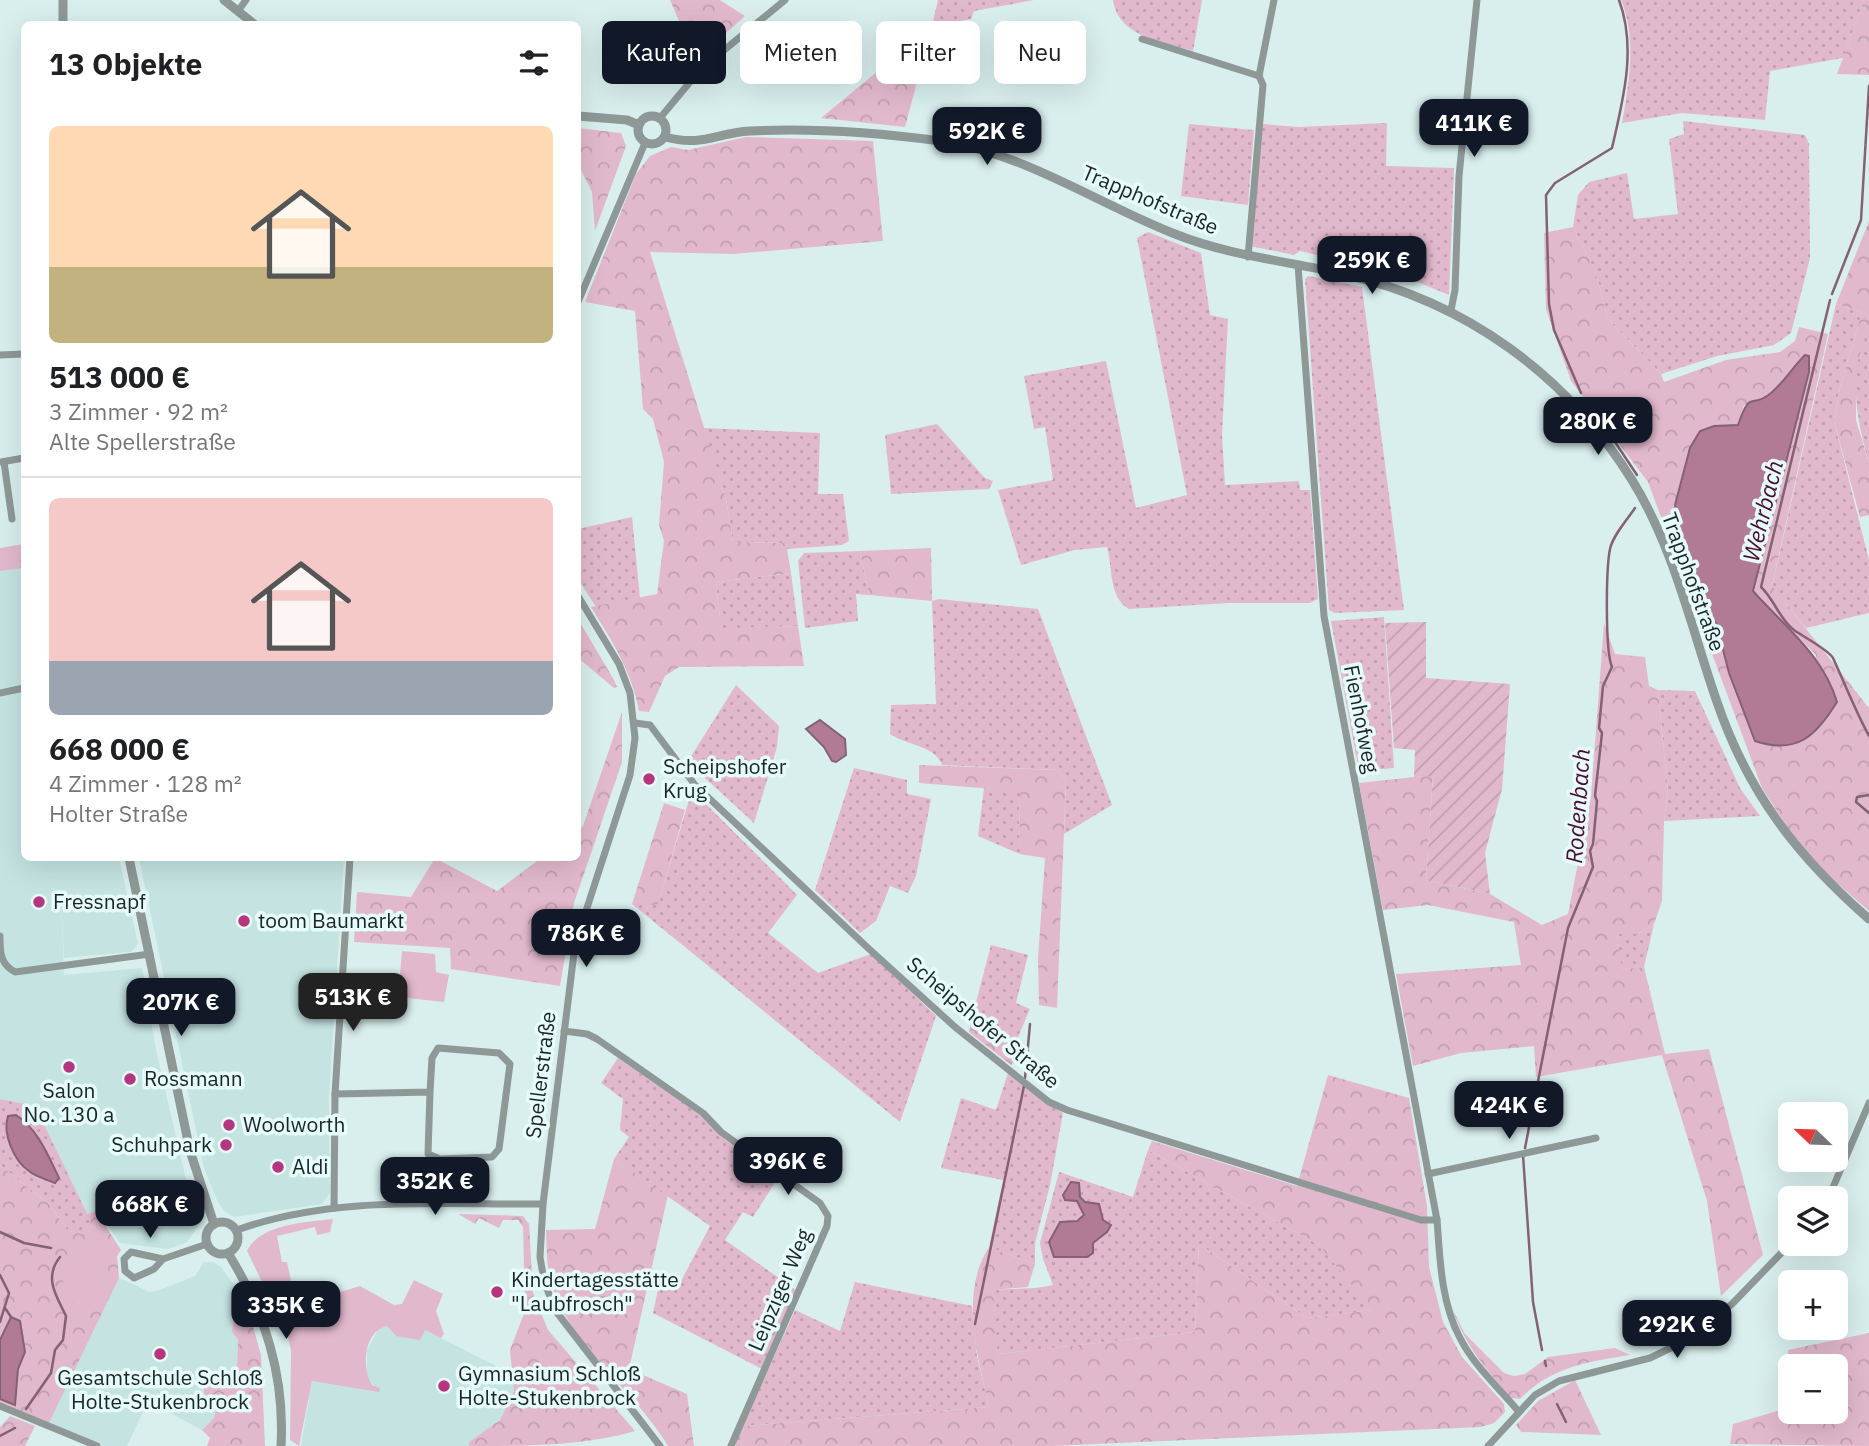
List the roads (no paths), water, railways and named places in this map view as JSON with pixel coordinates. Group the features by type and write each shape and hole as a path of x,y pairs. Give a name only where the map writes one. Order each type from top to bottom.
{"street":[{"path":"63,0 63,21"},
{"path":"224,0 250,21"},
{"path":"237,11 246,0"},
{"path":"660,118 700,70 785,0"},
{"path":"1248,257 1263,85 1259,76 1274,0"},
{"path":"1451,310 1455,290 1460,162 1477,0"},
{"path":"1142,39 1259,76"},
{"path":"581,116 627,120 639,125"},
{"path":"645,118 660,118 666,129 665,137 653,145 645,143 638,132 639,125 645,118"},
{"name":"Trapphofstraße","path":"665,137 687,143 746,132 788,131 941,141 985,150 1028,166 1173,233 1248,257 1375,281 1451,310 1510,346 1583,412 1633,481 1670,557 1718,706 1758,793 1791,842 1826,881 1869,919"},
{"path":"581,295 645,143"},
{"name":"Fienhofweg","path":"1298,265 1324,616 1437,1220 1441,1281 1458,1335 1477,1364 1519,1412"},
{"path":"0,355 21,354"},
{"path":"12,519 2,462 21,459"},
{"name":"Spellerstraße","path":"581,601 619,664 630,693 635,723 629,775 575,945 543,1204 540,1257 544,1281 555,1310 660,1446"},
{"path":"0,693 21,689"},
{"name":"Scheipshofer Straße","path":"635,723 650,725 695,785 865,945 956,1027 1049,1101 1067,1110 1421,1220 1437,1220"},
{"path":"130,861 190,1151 214,1224"},
{"path":"334,1208 335,1094 350,861"},
{"path":"0,936 1,958 7,968 15,972 150,954"},
{"name":"Leipziger Weg","path":"564,1031 587,1034 597,1039 703,1113 721,1132 820,1203 826,1211 827,1226 731,1446"},
{"path":"438,1048 499,1053 506,1057 510,1064 499,1149 492,1157 440,1158 428,1154 430,1092 432,1058 438,1048"},
{"path":"335,1094 430,1092"},
{"path":"1834,1186 1869,1103"},
{"path":"1428,1174 1596,1138"},
{"path":"237,1230 276,1217 334,1208 543,1204"},
{"path":"227,1222 237,1230 238,1241 228,1253 216,1253 206,1244 206,1233 214,1224 227,1222"},
{"path":"163,1259 131,1252 124,1259 125,1271 134,1278 141,1277 163,1259 206,1244"},
{"path":"228,1253 250,1290 272,1348 280,1389 281,1446"},
{"path":"1488,1446 1535,1395 1559,1381 1650,1358 1681,1343 1732,1304 1778,1256"},
{"path":"0,1406 27,1420 97,1446"}],"water":[{"path":"1805,355 1809,356 1809,372 1753,591 1813,656 1831,685 1837,702 1813,733 1804,740 1783,746 1755,741 1729,673 1717,626 1690,574 1675,505 1690,448 1700,431 1714,426 1738,425 1749,402 1771,393"},
{"path":"820,720 845,739 846,755 836,762 832,761 824,747 806,729"},
{"path":"16,1115 30,1127 41,1143 59,1178 55,1183 32,1173 14,1154 8,1138 7,1123 8,1116"},
{"path":"1071,1182 1079,1183 1080,1197 1085,1202 1099,1204 1103,1220 1111,1225 1107,1232 1093,1243 1093,1253 1087,1257 1054,1257 1049,1242 1060,1222 1077,1221 1084,1215 1077,1201 1065,1200 1063,1195"},
{"path":"11,1317 20,1321 25,1352 18,1369 15,1405 0,1399 0,1340"}],"waterway":[{"name":"Rodenbach","path":"1581,393 1554,330 1549,304 1546,195 1555,183 1612,148 1624,93 1628,55 1619,0"},
{"name":"Wehrbach","path":"1832,294 1861,220 1869,86"},
{"name":"Wehrbach","path":"1830,300 1761,587 1789,626 1833,658 1869,736"},
{"name":"Rodenbach","path":"1599,418 1637,475"},
{"name":"Rodenbach","path":"1525,1148 1568,928 1593,867 1590,851 1593,844 1602,733 1599,728 1603,686 1612,667 1607,628 1610,549 1614,538 1635,508"},
{"name":"Wehrbach","path":"1869,795 1857,797 1856,802 1869,813"},
{"path":"1025,1078 1030,1024"},
{"path":"975,1324 1024,1086"},
{"name":"Rodenbach","path":"1523,1155 1533,1302 1542,1350"},
{"path":"0,1232 24,1243 51,1248"},
{"path":"26,1409 51,1373 55,1350 63,1340 66,1316 52,1280 52,1272 60,1257"},
{"path":"0,1275 9,1293 0,1322"},
{"path":"5,1308 11,1317"},
{"name":"Rodenbach","path":"1545,1361 1546,1366"},
{"name":"Rodenbach","path":"1557,1404 1566,1422"},
{"path":"0,1436 15,1428"}],"place":[{"name":"Scheipshofer Krug","path":"649,779"},
{"name":"Fressnapf","path":"39,902"},
{"name":"toom Baumarkt","path":"244,921"},
{"name":"Salon No. 130 a","path":"69,1067"},
{"name":"Rossmann","path":"130,1079"},
{"name":"Woolworth","path":"229,1125"},
{"name":"Schuhpark","path":"226,1145"},
{"name":"Aldi","path":"278,1167"},
{"name":"Kindertagesstätte \"Laubfrosch\"","path":"497,1292"},
{"name":"Gesamtschule Schloß Holte-Stukenbrock","path":"160,1354"},
{"name":"Gymnasium Schloß Holte-Stukenbrock","path":"444,1386"}]}
